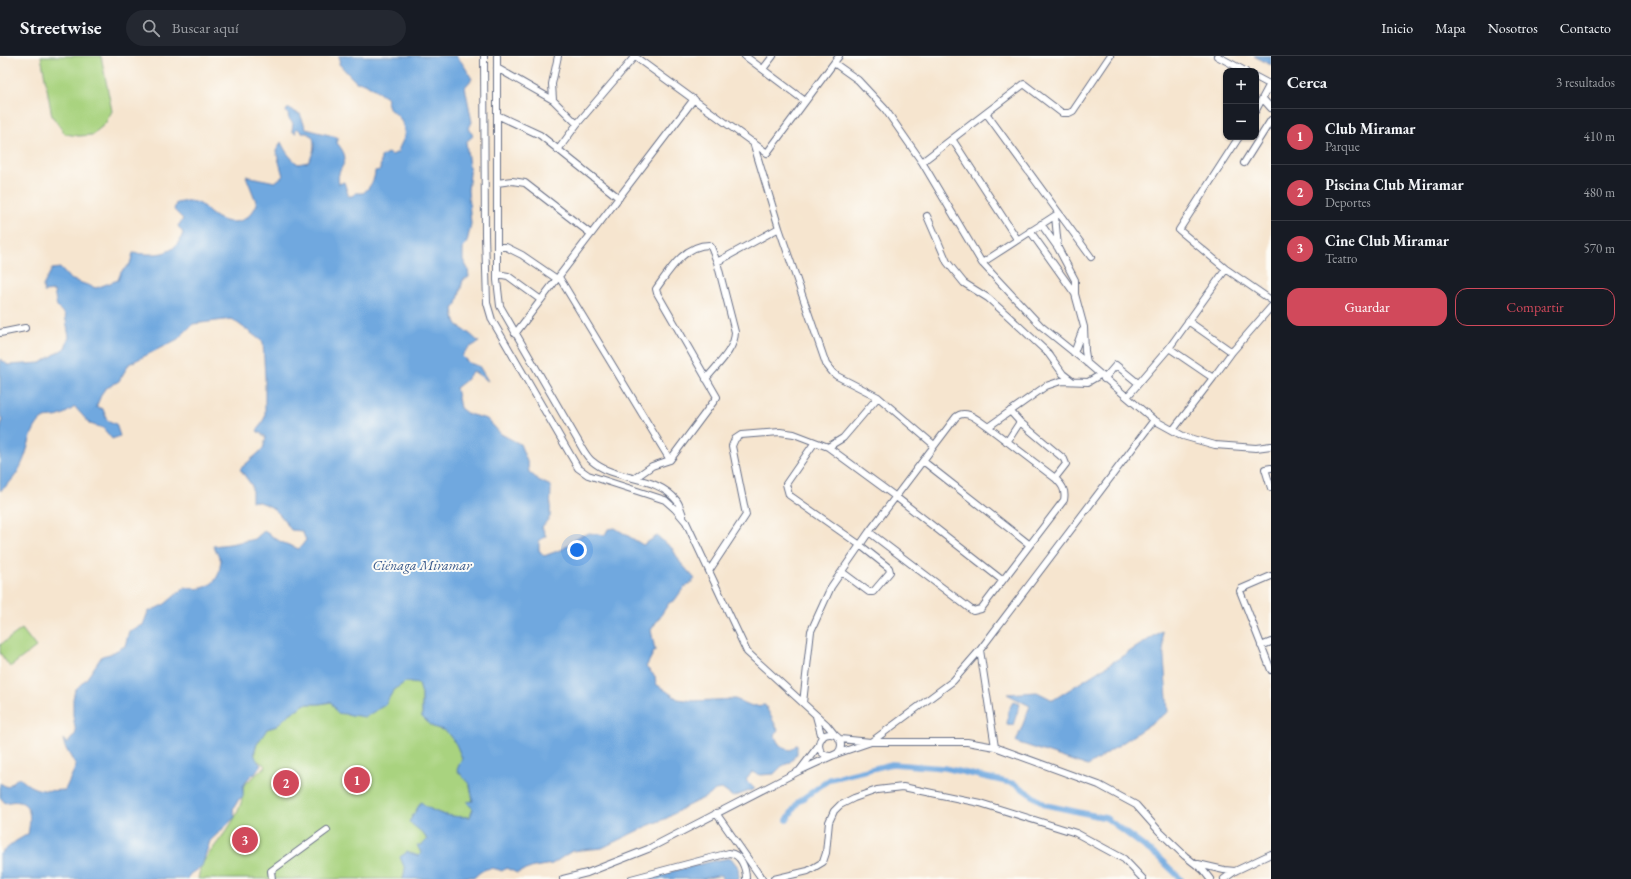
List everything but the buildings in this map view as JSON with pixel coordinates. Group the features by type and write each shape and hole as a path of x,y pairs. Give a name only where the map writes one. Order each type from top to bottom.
{"street":[{"path":"484,56 487,303 492,320 581,472 665,500 686,522"},
{"path":"497,56 497,274 500,306 515,334 591,461 620,474 653,484 669,494 677,502 747,652 815,714 837,737 841,747 836,754 799,771 648,849 588,873 563,879"},
{"path":"552,100 552,84 558,56"},
{"path":"558,150 577,124 635,56 767,153 839,56"},
{"path":"745,56 805,101"},
{"path":"763,70 773,56"},
{"path":"922,162 1024,84 1062,113 1069,113 1073,111 1110,56"},
{"path":"1217,56 1239,68"},
{"path":"834,63 858,80 885,109 922,162 982,263 1041,326 1088,363 1102,377 1154,420 1183,436 1215,445 1256,448 1271,446"},
{"path":"497,68 552,100 577,124"},
{"path":"1259,78 1270,84 1259,105"},
{"path":"515,334 694,99"},
{"path":"1263,99 1271,108"},
{"path":"986,113 1057,214 1091,257"},
{"path":"497,115 540,135 619,198"},
{"path":"1244,163 1271,120"},
{"path":"952,139 1017,239"},
{"path":"1237,140 1179,230 1226,269 1271,300"},
{"path":"753,142 779,228 826,364 833,373 878,397 934,445"},
{"path":"497,183 512,181 525,183 591,234"},
{"path":"982,263 1057,214"},
{"path":"1057,214 1058,248"},
{"path":"926,216 947,262 964,283 988,298 1006,314 1048,353 1063,374 1072,381"},
{"path":"1041,224 1058,248 1075,280 1075,294 1084,327 1085,351 1088,363"},
{"path":"717,262 779,228"},
{"path":"1030,231 1075,294"},
{"path":"636,478 652,466 670,460 717,397 706,379 656,291 675,263 682,256 695,248 709,245 717,262 735,339 732,346 706,379"},
{"path":"497,247 506,247 522,255 558,278 670,460"},
{"path":"1127,397 1169,348 1226,269"},
{"path":"497,274 508,276 541,300"},
{"path":"1173,430 1232,352 1271,307"},
{"path":"1188,321 1232,352"},
{"path":"1074,352 1084,327"},
{"path":"0,333 25,328"},
{"path":"1169,348 1213,378"},
{"path":"988,427 1046,386 1061,381 1088,382 1102,377 1116,365 1138,383"},
{"path":"828,447 844,438 878,397"},
{"path":"1010,411 1020,422 1064,459 1066,464 1056,478"},
{"path":"803,703 811,631 831,587 869,532 934,445 959,415 968,414 988,427 1056,478 1063,486 1065,494 1064,500 981,609 973,611 869,532"},
{"path":"819,745 820,749 825,754 832,756 871,742 953,681 980,650 1154,420"},
{"path":"1007,442 1020,422"},
{"path":"709,571 746,515 732,446 735,439 741,435 780,432 794,434 828,447 896,497 1002,580"},
{"path":"815,442 786,484 789,495 860,545 889,568 890,572 873,592 869,592 842,572"},
{"path":"923,461 1030,545"},
{"path":"1271,468 1265,469 1271,488"},
{"path":"1271,576 1241,589 1240,591 1271,670"},
{"path":"1261,646 1271,642"},
{"path":"980,650 995,747"},
{"path":"799,771 819,745 822,738 815,714"},
{"path":"822,738 830,734 837,737 871,742 955,741 995,747 1099,785 1130,801 1209,878 1213,871 1218,869"},
{"path":"774,879 808,871 823,862 826,854 829,822 834,811 840,805 854,798 877,790 903,787 980,803 1076,834 1124,859 1143,879"},
{"path":"716,813 762,879"},
{"path":"272,879 270,871 327,830"},
{"path":"631,879 729,853 734,853 739,858 744,866 746,879"},
{"path":"1218,869 1224,879 1235,870 1271,854"},
{"path":"1192,862 1218,869 1235,870"}],"green space":[{"path":"41,56 101,56 112,111 105,124 92,135 79,136 65,134 52,116"},
{"path":"22,629 36,647 10,667 0,653 0,645"},
{"path":"405,682 419,684 422,694 422,717 433,727 446,731 456,744 462,758 457,770 470,785 473,801 467,802 473,809 470,817 438,813 421,803 424,834 427,840 420,855 407,867 403,879 198,879 202,864 235,818 240,807 243,786 266,766 255,759 255,750 267,729 277,726 288,715 305,704 332,702 385,705 393,691"}],"water":[{"name":"Ciénaga Miramar","path":"338,56 456,56 472,79 465,87 472,122 469,128 473,136 466,142 470,174 468,190 471,224 467,242 463,248 463,260 468,269 469,277 463,280 457,304 453,309 455,321 458,325 479,342 467,349 462,356 469,363 479,366 488,381 473,371 465,381 456,388 460,408 468,414 487,419 501,434 520,444 528,464 529,472 540,481 551,486 550,517 542,527 546,536 539,541 539,550 544,556 563,549 578,537 589,533 605,535 608,529 615,528 643,545 657,536 672,548 680,562 695,579 682,590 675,600 669,603 651,630 655,650 646,667 655,676 656,684 678,699 694,701 735,699 752,706 765,705 778,730 775,736 779,744 783,748 791,750 797,744 797,754 789,763 782,766 774,774 760,775 752,772 746,780 755,789 733,797 722,789 715,790 710,795 683,808 667,818 602,848 572,851 552,864 534,867 517,873 506,868 502,871 491,868 484,870 475,877 447,877 447,879 403,879 405,869 400,857 407,852 419,856 421,853 417,845 422,845 427,840 424,834 409,822 421,802 432,810 450,816 470,817 473,809 467,802 473,801 470,785 457,770 462,758 456,744 446,731 433,727 422,717 422,694 419,684 405,682 393,691 385,705 365,717 337,713 331,702 305,704 288,715 277,726 267,729 255,751 257,760 261,765 255,774 251,775 243,786 243,797 239,799 233,809 235,817 210,841 202,866 190,874 187,879 0,879 0,854 16,841 28,834 30,820 28,808 25,804 20,802 5,803 0,797 0,783 7,787 19,777 29,786 40,790 65,790 76,766 65,747 63,739 67,744 76,733 73,715 73,699 75,690 87,678 102,656 110,654 125,646 129,631 143,625 148,612 165,604 185,587 195,589 208,586 212,583 219,573 221,560 213,546 255,539 264,531 281,542 299,549 306,540 302,531 291,530 279,514 271,507 252,501 252,486 240,469 263,449 266,437 257,431 265,417 265,377 263,342 232,319 193,324 178,339 129,364 119,381 105,389 96,407 103,409 107,420 116,424 120,436 112,439 103,428 90,424 75,407 57,417 45,418 41,420 33,432 21,466 12,480 0,491 0,434 2,420 0,413 0,359 8,365 41,363 65,348 69,337 65,315 57,307 54,291 44,292 43,286 52,269 60,268 70,279 96,288 118,280 121,272 130,264 133,253 163,253 175,247 183,233 178,226 183,219 174,210 176,203 190,201 198,203 210,213 230,222 243,220 248,216 257,204 246,176 275,182 283,176 276,151 281,142 288,154 298,164 308,162 312,156 314,147 313,137 307,133 302,133 297,128 295,130 296,133 292,131 293,123 289,119 286,112 287,109 291,109 300,114 306,129 337,137 337,143 345,156 345,161 339,173 339,184 344,182 348,194 347,196 352,196 356,193 363,193 366,191 373,180 375,171 380,170 381,157 387,153 392,155 398,152 403,141 404,129 399,117 390,110 387,102 388,98 365,83 356,82 339,64 340,58"},
{"path":"1254,56 1271,56 1271,65"},
{"path":"1162,631 1168,712 1088,766 1016,742 1030,706 1007,694 1037,692 1053,700"},
{"path":"1013,702 1020,704 1013,725 1007,724 1008,711"},
{"path":"282,773 291,776 284,793 276,790"},
{"path":"731,858 738,867 739,879 723,879 722,875 703,879 648,879 648,877"}],"waterway":[{"path":"787,820 798,802 830,779 892,764 945,768 1015,784 1046,805 1106,818 1158,857 1181,879"}],"place":[{"name":"Club Miramar","path":"357,780"},
{"name":"Piscina Club Miramar","path":"286,783"},
{"name":"Cine Club Miramar","path":"245,840"}]}
